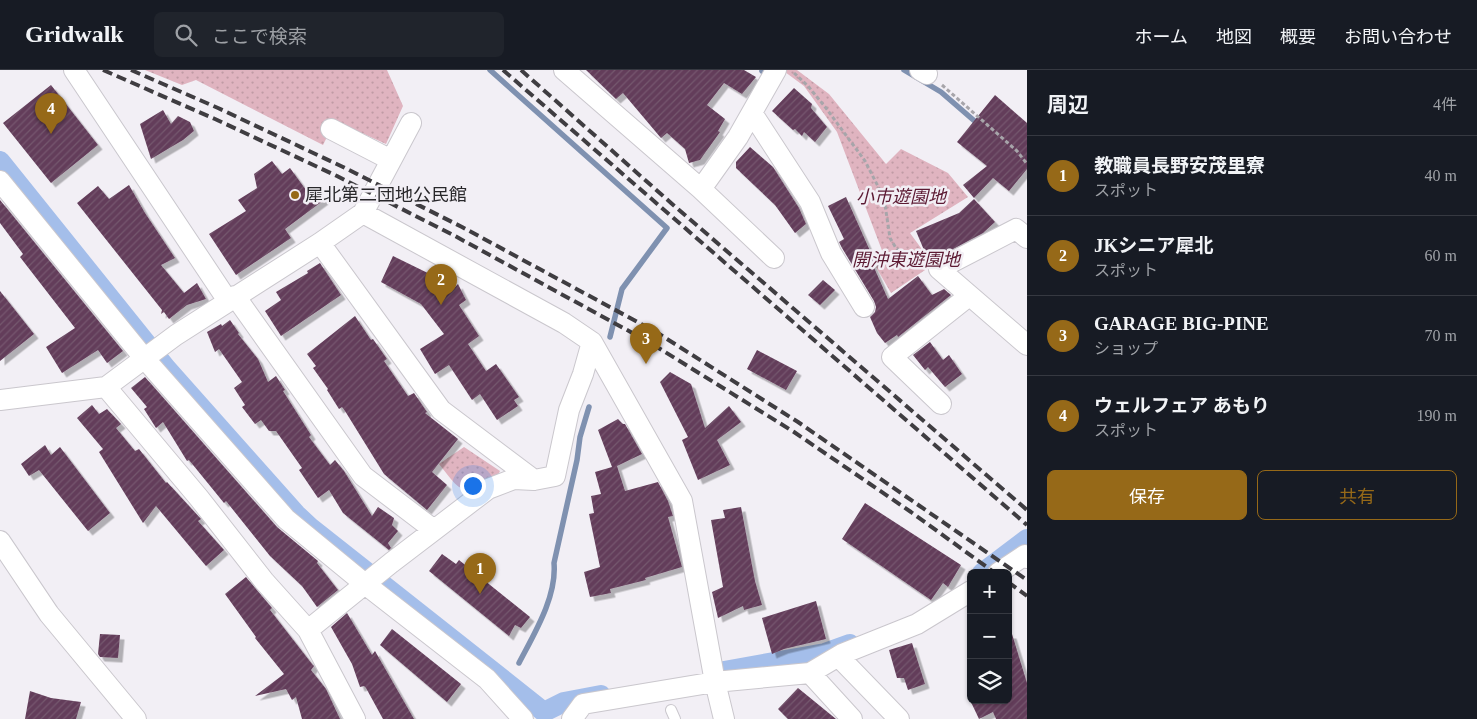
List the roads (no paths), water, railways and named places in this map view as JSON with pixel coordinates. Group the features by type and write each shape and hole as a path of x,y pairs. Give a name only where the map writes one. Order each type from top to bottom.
{"street":[{"path":"74,70 232,298 363,476 434,530"},
{"path":"701,189 738,137 776,70"},
{"path":"568,71 701,189 774,258"},
{"path":"752,113 810,202 831,253 864,308"},
{"path":"0,400 106,387 176,335 320,243 363,213 411,122"},
{"path":"331,129 391,160"},
{"path":"0,181 144,358 286,519 365,584 487,679 523,719"},
{"path":"363,213 564,323 592,342 682,502 715,682 724,719"},
{"path":"1027,238 1016,229 939,269 1027,345"},
{"path":"320,243 441,410 534,480"},
{"path":"941,404 892,357 969,296"},
{"path":"308,630 391,563 488,489 514,479 534,480 556,476 569,410 592,342"},
{"path":"106,387 199,498 264,581 308,630 355,719"},
{"path":"0,541 49,614 136,719"},
{"path":"1004,569 1025,555 1027,558"},
{"path":"572,719 583,704 715,682 810,673 839,657 917,624 967,593"},
{"path":"839,657 899,719"},
{"path":"810,673 852,719"}],"waterway":[{"path":"490,70 667,228 622,289 610,337"},
{"path":"904,70 941,92 978,124"},
{"path":"0,161 167,369 296,514 310,527 544,712 564,702 601,695"},
{"path":"519,663 543,615 552,589 554,563 577,460 580,437 589,407"},
{"path":"987,569 1027,539"},
{"path":"724,671 825,653 850,644"}],"railway":[{"path":"103,70 215,119 337,176 455,236 649,342 794,432 911,512 989,569"},
{"path":"131,70 218,108 343,167 462,227 656,332 798,422 1027,580"},
{"path":"503,70 1027,525"},
{"path":"521,70 671,203 1027,510"},
{"path":"1012,585 1027,596"}],"place":[{"name":"ウェルフェア あもり","path":"51,134"},
{"name":"犀北第二団地公民館","path":"295,195"},
{"name":"JKシニア犀北","path":"441,305"},
{"name":"GARAGE BIG-PINE","path":"646,364"},
{"name":"教職員長野安茂里寮","path":"480,594"}],"park label":[{"name":"小市遊園地","path":"901,197"},
{"name":"開沖東遊園地","path":"906,260"}]}
